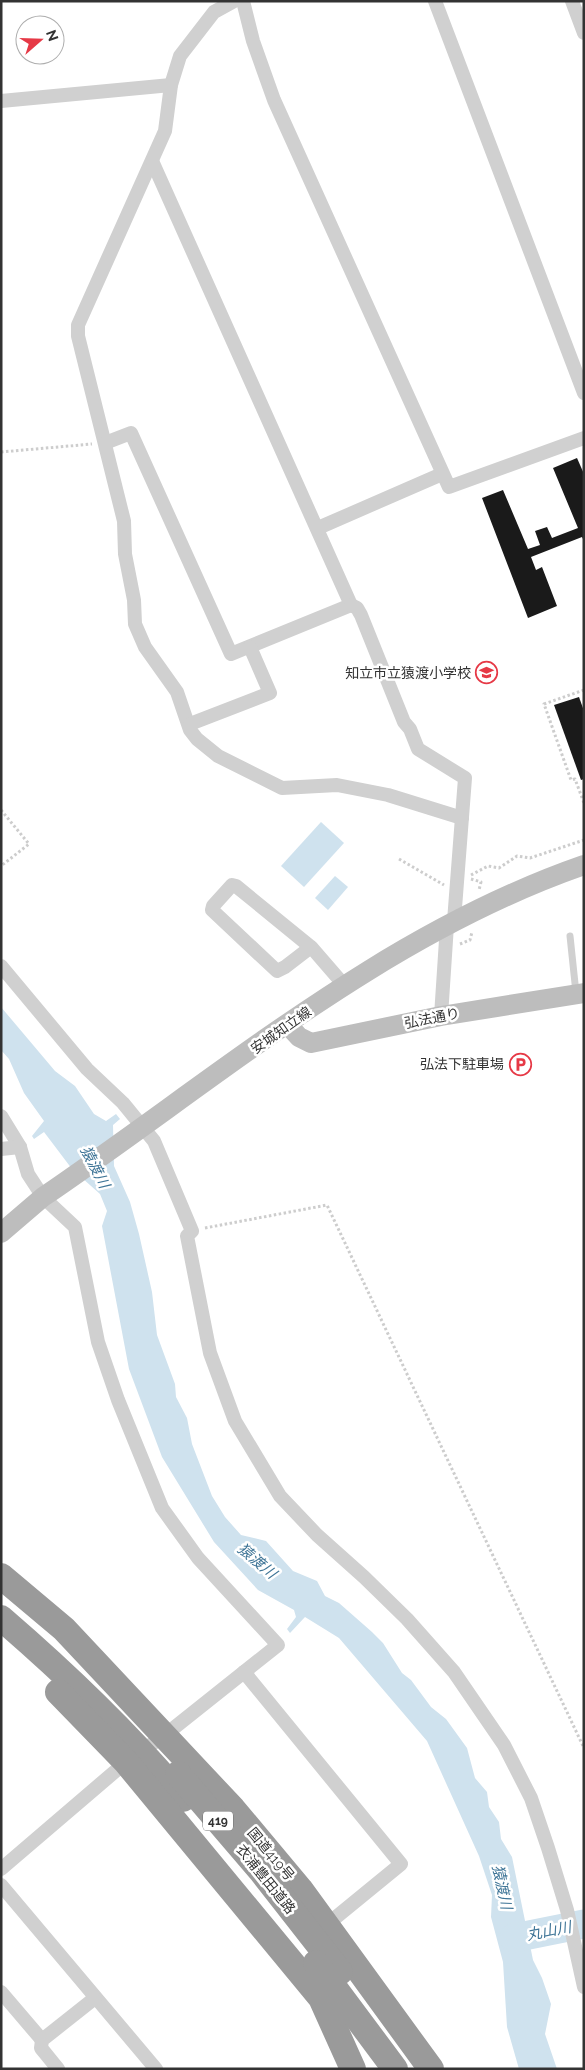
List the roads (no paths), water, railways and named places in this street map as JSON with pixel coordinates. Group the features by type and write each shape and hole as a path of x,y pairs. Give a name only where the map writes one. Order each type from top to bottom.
{"highway":[{"name":"国道419号","path":"1,1576 64,1629 233,1809 300,1889 431,2069"},
{"name":"衣浦豊田道路","path":"1,1596 62,1651 192,1791 261,1871 341,1972 409,2069"},
{"name":"衣浦豊田道路","path":"1,1618 66,1674 151,1761 266,1899 333,1984 395,2069"},
{"name":"419","path":"1,1640 43,1676 126,1762 321,1998 370,2069"},
{"name":"419","path":"321,1998 353,2069"}],"main road":[{"name":"安城知立線","path":"1,1233 47,1194 344,985 451,923 553,876 584,865"},
{"name":"弘法通り","path":"288,1025 298,1037 311,1043 440,1016 523,1005 580,993"}],"street":[{"path":"242,1 252,41 274,100 449,488 584,438"},
{"path":"435,1 584,393"},
{"path":"572,1 584,33"},
{"path":"226,3 214,12 180,56 171,85 165,131 78,325 78,336 124,521 125,554 134,600 135,624 145,647 177,692 190,724 190,730 207,748 282,788 337,785 388,795 462,818"},
{"path":"1,101 171,85"},
{"path":"152,163 294,481 318,528 351,605 357,608 361,615 404,722 410,729 418,749 466,778 440,1016"},
{"path":"106,443 131,433 231,654 351,605"},
{"path":"318,528 442,474"},
{"path":"190,724 270,693 250,647"},
{"path":"311,947 277,971 212,910 213,906 232,885 236,886 311,947 344,985"},
{"path":"1,966 87,1069 123,1103 137,1132 154,1141 192,1231 187,1236 210,1353 235,1421 280,1496 317,1535 364,1577 407,1620 454,1672 481,1708 504,1745 531,1798 568,1910 584,1987"},
{"path":"1,1116 20,1146 28,1174 75,1227 98,1342 162,1508 198,1558 278,1645 165,1735 126,1762 1,1869"},
{"path":"1,1149 20,1146"},
{"path":"244,1672 401,1864 336,1918"},
{"path":"1,1885 156,2069"},
{"path":"1,1992 42,2040"},
{"path":"58,2069 41,2048 42,2040 95,1998"}],"lane":[{"path":"570,936 580,993"}],"water":[{"path":"321,822 344,843 304,887 281,866"},
{"path":"335,876 348,887 328,910 315,898"},
{"name":"猿渡川","path":"1,1007 55,1071 75,1086 94,1114 106,1121 116,1114 120,1119 113,1125 114,1166 130,1202 139,1234 152,1292 157,1335 175,1384 176,1397 187,1418 192,1444 212,1496 225,1517 241,1535 266,1541 293,1571 317,1581 325,1596 339,1603 372,1632 383,1643 402,1673 411,1680 431,1707 446,1719 467,1748 475,1778 487,1792 489,1807 499,1822 501,1839 512,1857 533,1960 542,1978 551,2004 545,2034 557,2069 519,2069 507,2027 503,1962 491,1917 492,1895 479,1856 427,1741 339,1638 305,1617 290,1633 287,1629 296,1617 294,1610 258,1590 214,1542 162,1457 129,1369 102,1226 107,1211 100,1194 72,1169 44,1132 34,1139 32,1136 44,1121 24,1093 9,1059 1,1050"}],"waterway":[{"name":"丸山川","path":"514,1938 584,1924"}],"place":[{"name":"知立市立猿渡小学校","path":"487,673"},
{"name":"弘法下駐車場","path":"520,1064"}]}
